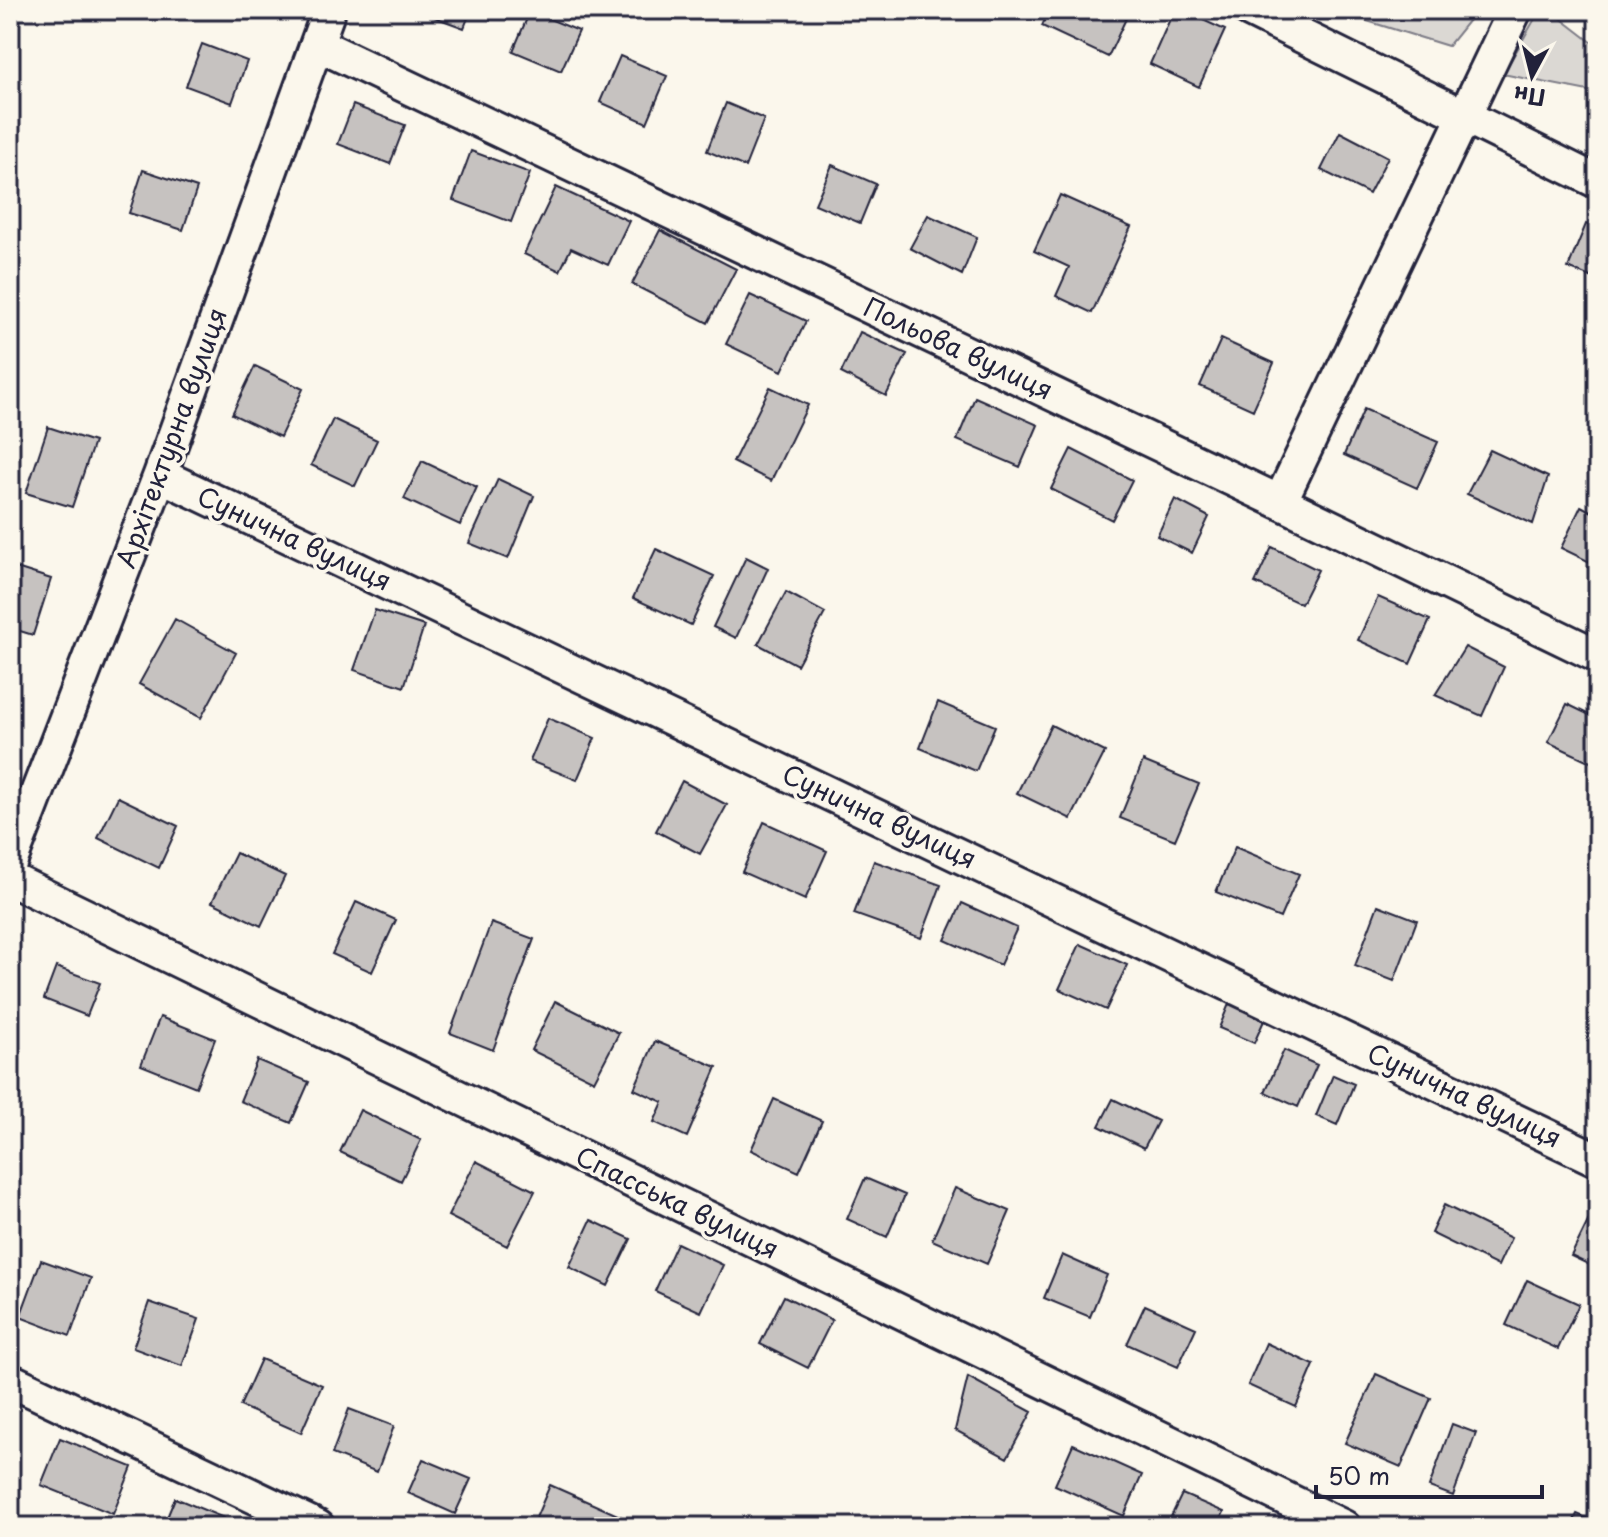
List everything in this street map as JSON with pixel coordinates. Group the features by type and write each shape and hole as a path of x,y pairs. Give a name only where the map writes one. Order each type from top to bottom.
{"street":[{"name":"Архітектурна вулиця","path":"10,863 160,475 329,10"},
{"path":"1249,10 1598,182"},
{"path":"1280,502 1515,10"},
{"name":"Польова вулиця","path":"317,44 1598,656"},
{"name":"Сунична вулиця","path":"160,475 1598,1160"},
{"name":"Спасська вулиця","path":"10,879 1344,1527"},
{"path":"10,1380 318,1527"}],"shaded area":[{"path":"1345,10 1477,10 1448,46 1351,16"},
{"path":"1540,10 1550,10 1598,47 1598,93 1503,74"}],"building":[{"path":"415,10 471,10 464,28"},
{"path":"1049,10 1130,10 1108,57 1042,26"},
{"path":"1174,10 1181,10 1225,30 1199,87 1150,64"},
{"path":"530,11 579,31 561,71 513,51"},
{"path":"202,44 247,61 232,103 186,86"},
{"path":"620,56 667,76 647,123 600,102"},
{"path":"726,103 764,119 745,167 707,151"},
{"path":"353,105 405,125 390,164 338,144"},
{"path":"1340,132 1388,157 1369,194 1321,170"},
{"path":"471,151 530,173 511,222 453,200"},
{"path":"832,165 876,184 860,223 815,204"},
{"path":"143,170 197,188 183,230 129,213"},
{"path":"556,187 629,221 608,265 571,248 560,271 524,254"},
{"path":"1060,195 1131,227 1092,313 1056,296 1069,267 1034,251"},
{"path":"928,215 977,237 962,275 910,248"},
{"path":"1586,224 1598,229 1598,280 1568,268"},
{"path":"660,230 736,269 708,323 632,284"},
{"path":"750,295 806,321 782,371 726,344"},
{"path":"860,332 907,354 886,396 841,373"},
{"path":"1221,339 1274,363 1253,410 1200,386"},
{"path":"255,366 303,389 280,437 232,414"},
{"path":"770,387 808,405 771,481 733,462"},
{"path":"975,397 1038,425 1020,467 957,440"},
{"path":"1364,409 1438,442 1417,488 1344,455"},
{"path":"333,419 377,440 355,486 311,465"},
{"path":"48,427 94,442 72,507 26,493"},
{"path":"1071,449 1132,480 1112,520 1051,489"},
{"path":"1490,450 1548,477 1533,524 1467,494"},
{"path":"422,461 477,487 460,525 404,499"},
{"path":"498,479 534,496 508,559 469,543"},
{"path":"1175,499 1209,517 1192,553 1157,536"},
{"path":"1581,506 1598,515 1598,566 1561,548"},
{"path":"1272,547 1318,570 1301,604 1255,583"},
{"path":"656,549 714,576 691,625 633,598"},
{"path":"746,557 768,568 736,638 713,627"},
{"path":"10,566 51,579 33,635 10,628"},
{"path":"786,592 825,613 797,665 758,644"},
{"path":"1378,597 1430,620 1410,664 1358,640"},
{"path":"375,610 424,626 404,687 354,670"},
{"path":"175,619 236,653 201,718 139,684"},
{"path":"1465,647 1504,667 1482,716 1435,695"},
{"path":"938,702 995,726 976,771 920,748"},
{"path":"1567,704 1598,719 1597,765 1548,742"},
{"path":"548,718 595,738 577,780 530,761"},
{"path":"1051,725 1105,752 1071,819 1017,793"},
{"path":"1143,761 1199,784 1175,840 1120,818"},
{"path":"682,781 727,805 700,854 656,831"},
{"path":"118,797 178,826 159,868 98,838"},
{"path":"764,822 827,851 805,900 742,872"},
{"path":"1235,847 1299,874 1280,918 1216,892"},
{"path":"236,853 285,876 261,926 212,902"},
{"path":"874,861 941,885 921,938 854,914"},
{"path":"356,902 396,920 372,972 332,954"},
{"path":"962,903 1017,928 1000,965 945,940"},
{"path":"1378,905 1417,920 1394,981 1355,966"},
{"path":"491,923 534,939 493,1050 450,1033"},
{"path":"1080,944 1127,965 1106,1010 1059,989"},
{"path":"56,967 100,983 87,1016 44,999"},
{"path":"1231,999 1267,1014 1254,1043 1219,1028"},
{"path":"555,1001 619,1033 594,1081 531,1050"},
{"path":"160,1017 215,1039 196,1087 141,1065"},
{"path":"655,1041 717,1067 687,1137 654,1122 663,1102 634,1089"},
{"path":"1284,1050 1317,1065 1298,1107 1265,1092"},
{"path":"257,1060 309,1082 291,1123 240,1101"},
{"path":"1333,1075 1354,1084 1337,1125 1316,1116"},
{"path":"774,1099 822,1121 799,1172 751,1150"},
{"path":"1113,1099 1158,1121 1144,1148 1099,1126"},
{"path":"360,1110 421,1140 401,1181 340,1152"},
{"path":"476,1161 535,1191 507,1246 448,1216"},
{"path":"865,1178 905,1195 887,1237 847,1219"},
{"path":"955,1188 1010,1211 987,1264 932,1240"},
{"path":"1598,1204 1598,1269 1571,1256"},
{"path":"1444,1205 1511,1238 1498,1266 1431,1233"},
{"path":"591,1220 631,1239 608,1286 569,1267"},
{"path":"677,1243 723,1265 701,1312 655,1291"},
{"path":"1062,1255 1107,1275 1090,1317 1044,1298"},
{"path":"41,1260 91,1278 70,1336 20,1317"},
{"path":"1527,1280 1579,1304 1558,1349 1506,1325"},
{"path":"784,1296 832,1320 808,1368 760,1344"},
{"path":"149,1302 199,1319 182,1366 133,1348"},
{"path":"1145,1305 1196,1328 1178,1367 1127,1344"},
{"path":"1266,1343 1314,1365 1296,1407 1248,1385"},
{"path":"261,1359 322,1385 301,1433 240,1406"},
{"path":"1376,1374 1431,1398 1401,1467 1345,1443"},
{"path":"968,1377 1032,1412 1007,1458 955,1430"},
{"path":"349,1409 394,1426 377,1472 332,1454"},
{"path":"1452,1424 1476,1433 1453,1496 1429,1487"},
{"path":"60,1438 132,1467 113,1514 41,1485"},
{"path":"1073,1444 1142,1475 1124,1516 1055,1485"},
{"path":"423,1459 471,1479 455,1514 408,1493"},
{"path":"550,1485 629,1520 626,1527 532,1527"},
{"path":"1182,1494 1224,1512 1217,1527 1166,1527"},
{"path":"175,1498 224,1518 220,1527 163,1527"},
{"path":"1577,1514 1598,1523 1598,1527 1571,1527"}]}
